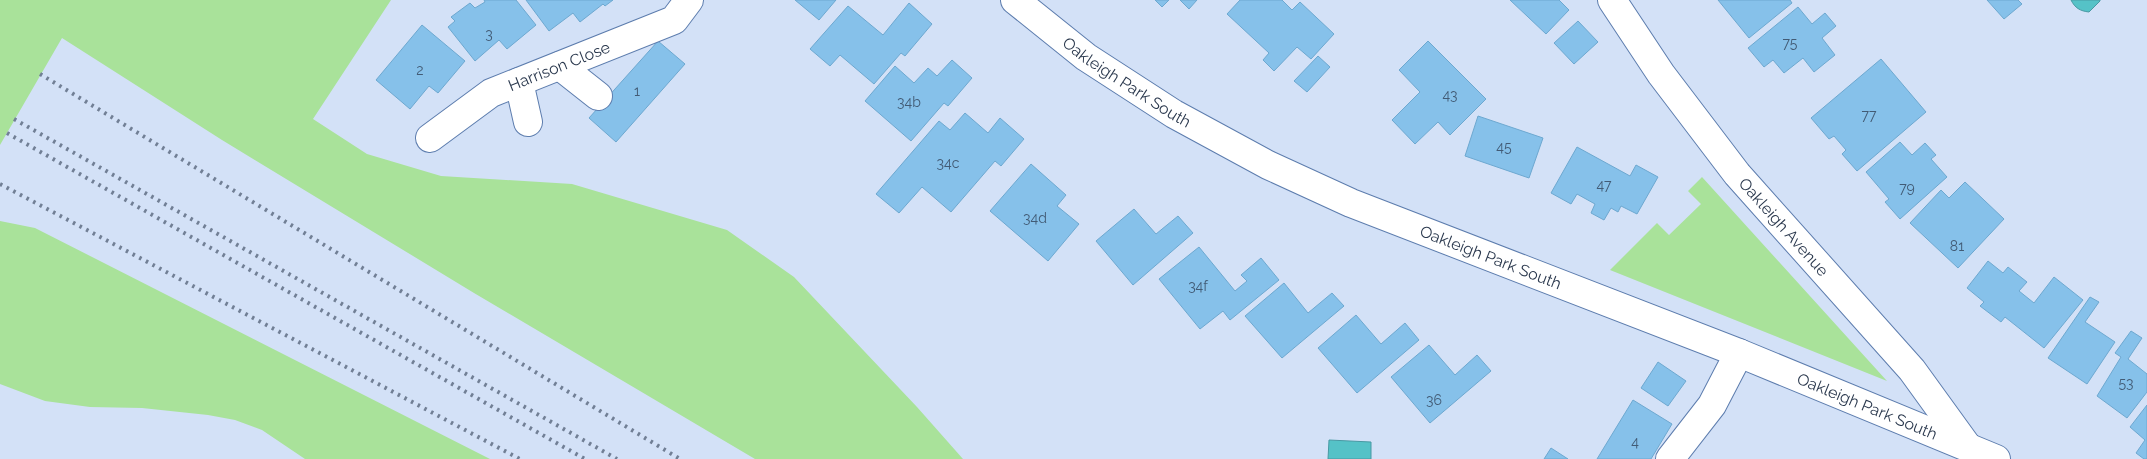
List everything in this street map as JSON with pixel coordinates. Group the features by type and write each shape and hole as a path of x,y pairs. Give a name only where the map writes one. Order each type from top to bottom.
{"street":[{"name":"Harrison Close","path":"430,138 491,93 674,20 689,0"},
{"name":"Oakleigh Park South","path":"1015,0 1102,68 1174,114 1268,165 1351,203 1739,353 1996,459"},
{"name":"Oakleigh Avenue","path":"1612,0 1661,74 1737,174 1912,370 1967,446"},
{"path":"560,66 598,96"},
{"path":"519,82 528,122"},
{"path":"1670,459 1712,405 1739,353"}],"shaded area":[{"path":"0,0 391,0 313,119 367,154 441,176 572,184 727,230 794,277 917,407 963,459 755,459 474,293 222,140 62,38 0,145"},
{"path":"2071,0 2100,1 2089,12 2078,9"},
{"path":"1702,177 1887,381 1610,270 1657,223 1669,235 1701,204 1688,191"},
{"path":"0,221 35,228 490,459 305,459 262,430 235,420 208,415 142,408 90,407 45,401 0,384"},
{"path":"1329,440 1371,442 1371,459 1328,459"}],"building":[{"path":"484,0 516,0 536,25 507,49 499,40 475,61 448,27 455,21 451,17 470,3 475,8 485,2"},
{"path":"526,0 613,0 605,6 603,4 580,22 573,13 549,31"},
{"path":"795,0 836,0 819,20"},
{"path":"1155,0 1169,0 1162,7"},
{"path":"1180,0 1197,0 1189,9"},
{"path":"1240,0 1282,0 1292,10 1300,2 1334,34 1311,59 1297,47 1274,71 1263,60 1269,53 1227,14"},
{"path":"1510,0 1559,0 1569,10 1546,34"},
{"path":"1718,0 1790,0 1792,3 1749,38"},
{"path":"1987,0 2018,0 2022,4 2004,19"},
{"path":"909,3 932,24 905,56 901,53 874,84 840,55 830,66 810,49 848,6 883,35"},
{"path":"1798,7 1812,24 1825,13 1836,26 1822,38 1835,55 1814,72 1803,58 1784,73 1773,60 1764,67 1748,48"},
{"path":"1578,21 1598,42 1574,64 1554,43"},
{"path":"422,25 465,61 438,93 429,86 410,109 376,80"},
{"path":"658,41 685,64 616,142 589,118"},
{"path":"1428,41 1486,99 1450,135 1438,122 1415,144 1392,120 1420,92 1399,70"},
{"path":"1318,56 1330,67 1307,92 1294,81"},
{"path":"1881,59 1926,112 1857,171 1842,154 1846,150 1834,136 1829,139 1811,118"},
{"path":"952,60 972,78 948,106 944,103 911,141 865,101 895,66 914,83 928,68 937,76"},
{"path":"965,113 988,133 1000,118 1024,139 1001,166 995,161 951,212 922,187 899,213 876,194 939,121 950,130"},
{"path":"1478,116 1543,138 1529,178 1465,156"},
{"path":"1900,142 1912,155 1925,143 1936,155 1931,159 1947,177 1900,219 1885,202 1889,199 1866,172"},
{"path":"1577,147 1630,176 1636,165 1658,177 1637,214 1621,206 1618,212 1611,208 1604,220 1591,213 1595,204 1577,194 1571,204 1551,193"},
{"path":"1031,164 1066,195 1057,206 1079,224 1048,261 990,211"},
{"path":"1965,182 2004,219 1958,268 1910,223 1941,190 1949,198"},
{"path":"1134,209 1156,234 1178,216 1193,233 1133,285 1096,241"},
{"path":"1199,247 1235,291 1247,281 1241,275 1261,258 1279,280 1230,320 1223,311 1200,329 1159,279"},
{"path":"1988,261 2003,273 2008,267 2027,282 2019,291 2034,303 2054,277 2083,300 2044,348 2005,317 2001,322 1980,306 1984,302 1967,288"},
{"path":"1284,283 1308,313 1332,293 1344,306 1282,358 1245,316"},
{"path":"2090,297 2099,302 2085,322 2115,342 2087,384 2048,358"},
{"path":"1356,315 1381,344 1405,323 1419,340 1357,393 1318,348"},
{"path":"2131,331 2142,338 2128,359 2147,374 2147,392 2127,418 2097,396 2121,357 2115,353"},
{"path":"1429,345 1455,375 1477,355 1491,371 1430,423 1391,377"},
{"path":"1658,362 1686,381 1668,406 1641,388"},
{"path":"1633,400 1672,424 1651,459 1597,459"},
{"path":"2147,405 2147,459 2144,459 2136,453 2145,440 2130,427"},
{"path":"1551,448 1568,459 1544,459"}],"railway":[{"path":"40,74 680,459"},
{"path":"14,119 617,459"},
{"path":"7,133 585,459"},
{"path":"0,184 520,459"}]}
